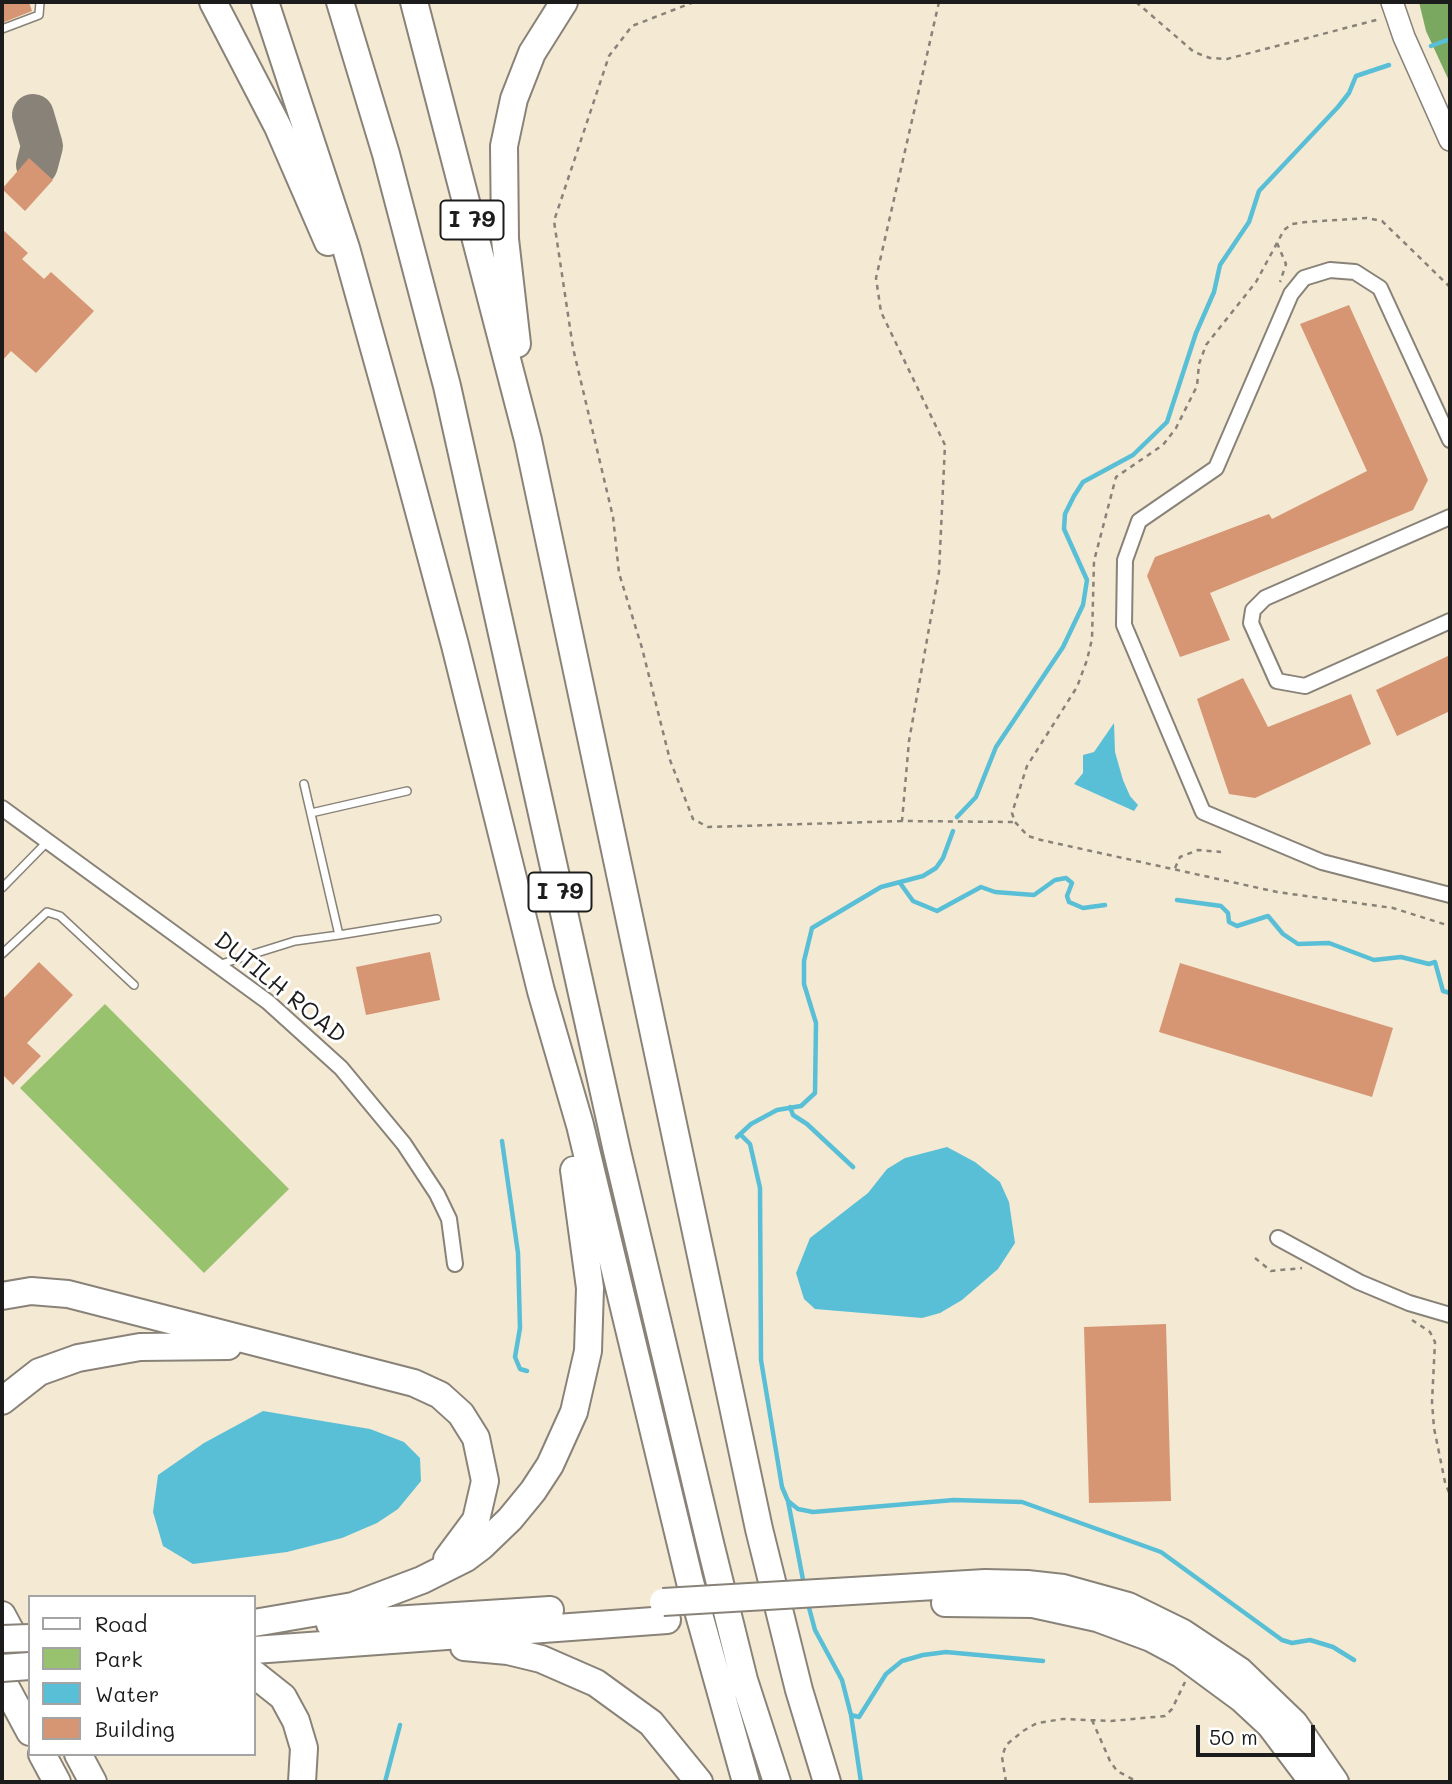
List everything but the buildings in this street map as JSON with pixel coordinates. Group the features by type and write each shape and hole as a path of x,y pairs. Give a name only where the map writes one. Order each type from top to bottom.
{"highway":[{"path":"213,2 239,48 306,187 373,350"},
{"path":"264,2 346,248 455,645 541,992 580,1125 690,1582 747,1782"},
{"name":"I 79","path":"340,2 386,154 447,386 617,1151 744,1680 777,1782"},
{"name":"I 79","path":"414,2 528,440 762,1542 799,1690 827,1782"},
{"path":"528,440 505,239 504,146 514,99 532,53 564,2"},
{"path":"256,1624 354,1606 422,1580 466,1558 510,1519 559,1448 574,1412 584,1376 590,1325 585,1239 541,992"},
{"path":"2,1296 31,1291 68,1294 427,1388 451,1403 476,1438 485,1482 476,1520 454,1552 422,1580"},
{"path":"2,1401 27,1379 52,1366 140,1347 212,1345 309,1356"},
{"path":"837,1601 985,1583 1027,1584 1074,1591 1128,1606 1183,1633 1240,1671 1294,1723 1335,1782"},
{"path":"256,1624 320,1625 837,1601 1033,1604 1122,1625 1185,1657 1219,1679 1261,1716 1313,1782"},
{"path":"256,1650 404,1640 665,1611"},
{"path":"2,1615 28,1662"},
{"path":"2,1640 28,1638"},
{"path":"404,1640 508,1651 568,1668 637,1711 673,1747 699,1782"},
{"path":"2,1668 28,1666"},
{"path":"256,1676 283,1697 296,1721 304,1748 302,1782"},
{"path":"2,1680 28,1728"},
{"path":"43,1756 57,1782"},
{"path":"79,1756 93,1782"}],"street":[{"path":"1393,9 1450,139"},
{"path":"1450,440 1380,288 1355,272 1330,270 1304,278 1291,294 1216,468 1139,522 1125,560 1124,625 1203,813 1322,862 1450,895"},
{"path":"1450,517 1265,598 1253,610 1251,623 1277,681 1305,686 1450,621"},
{"name":"DUTILH ROAD","path":"2,807 268,1002 319,1046 384,1118 422,1169 444,1206 452,1234 455,1264"},
{"path":"1279,1238 1359,1282 1409,1303 1450,1315"}],"lane":[{"path":"2,29 39,15 40,2"},
{"path":"304,784 339,935"},
{"path":"311,813 407,791"},
{"path":"2,888 47,841"},
{"path":"2,954 47,912 60,916 134,985"},
{"path":"218,965 295,941 437,919"}],"path":[{"path":"694,2 632,26 609,57 554,221 569,307 573,348 613,517 619,573 642,648 670,760 693,819 708,827 902,821 1015,822"},
{"path":"902,821 909,741 939,572 945,444 881,312 876,278 933,38 939,2"},
{"path":"1136,2 1194,52 1210,58 1227,59 1393,9"},
{"path":"1450,288 1382,221 1367,218 1292,224 1277,243 1256,282 1206,345 1199,364 1198,386 1176,428 1163,445 1116,477 1094,561 1092,639 1087,660 1077,687 1027,766 1012,813 1015,822 1028,836 1041,840 1277,892 1394,908 1450,926"},
{"path":"1277,243 1286,264 1279,285"},
{"path":"1175,868 1181,857 1198,850 1221,852"},
{"path":"1255,1258 1271,1271 1278,1273 1300,1268 1312,1271"},
{"path":"1407,1318 1430,1332 1436,1342 1432,1402 1434,1428 1450,1495"},
{"path":"1006,1782 1002,1757 1013,1737 1037,1723 1165,1716 1172,1709 1185,1684 1185,1657"},
{"path":"1092,1720 1117,1771 1138,1782"}],"green space":[{"path":"1419,2 1450,2 1450,83 1426,31"},
{"path":"105,1004 289,1189 204,1273 20,1088"}],"water":[{"path":"1114,723 1115,752 1123,780 1130,796 1138,805 1134,811 1074,784 1083,773 1083,755 1094,752"},
{"path":"947,1147 975,1162 1000,1182 1009,1202 1015,1243 998,1269 962,1300 940,1313 922,1318 815,1309 804,1299 796,1273 810,1238 868,1193 887,1169 905,1158"},
{"path":"263,1411 370,1429 404,1442 420,1458 421,1481 398,1509 377,1523 342,1538 287,1552 193,1564 163,1546 153,1512 158,1475 204,1443"}],"waterway":[{"path":"1431,46 1450,39"},
{"path":"957,817 976,797 996,747 1063,647 1083,605 1087,580 1064,529 1065,514 1074,496 1083,482 1133,455 1167,422 1196,333 1214,292 1220,265 1249,222 1259,191 1338,107 1349,93 1356,76 1389,65"},
{"path":"737,1137 751,1124 777,1110 801,1106 815,1093 816,1023 804,984 804,961 812,928 881,887 923,876 936,868 943,858 953,831"},
{"path":"900,883 913,901 937,911 981,887 995,892 1034,895 1055,880 1066,878 1072,883 1067,896 1069,902 1083,908 1105,905"},
{"path":"1177,900 1221,906 1228,913 1229,922 1237,926 1268,916 1283,934 1298,944 1329,943 1374,960 1401,957 1429,964 1435,962 1443,991 1450,993"},
{"path":"790,1107 793,1115 807,1124 853,1167"},
{"path":"740,1134 750,1144 760,1188 761,1360 782,1487 788,1501 798,1509 813,1512 954,1500 1022,1502 1161,1552 1282,1640 1292,1643 1310,1640 1333,1647 1354,1660"},
{"path":"502,1141 518,1253 520,1328 515,1357 520,1369 527,1371"},
{"path":"788,1501 804,1585"},
{"path":"808,1604 815,1630 842,1680 851,1715 859,1717 886,1674 902,1661 946,1652 1043,1661"},
{"path":"851,1715 861,1782"},
{"path":"385,1782 400,1725"}],"taxiway":[{"path":"33,115 42,146 37,165"}]}
